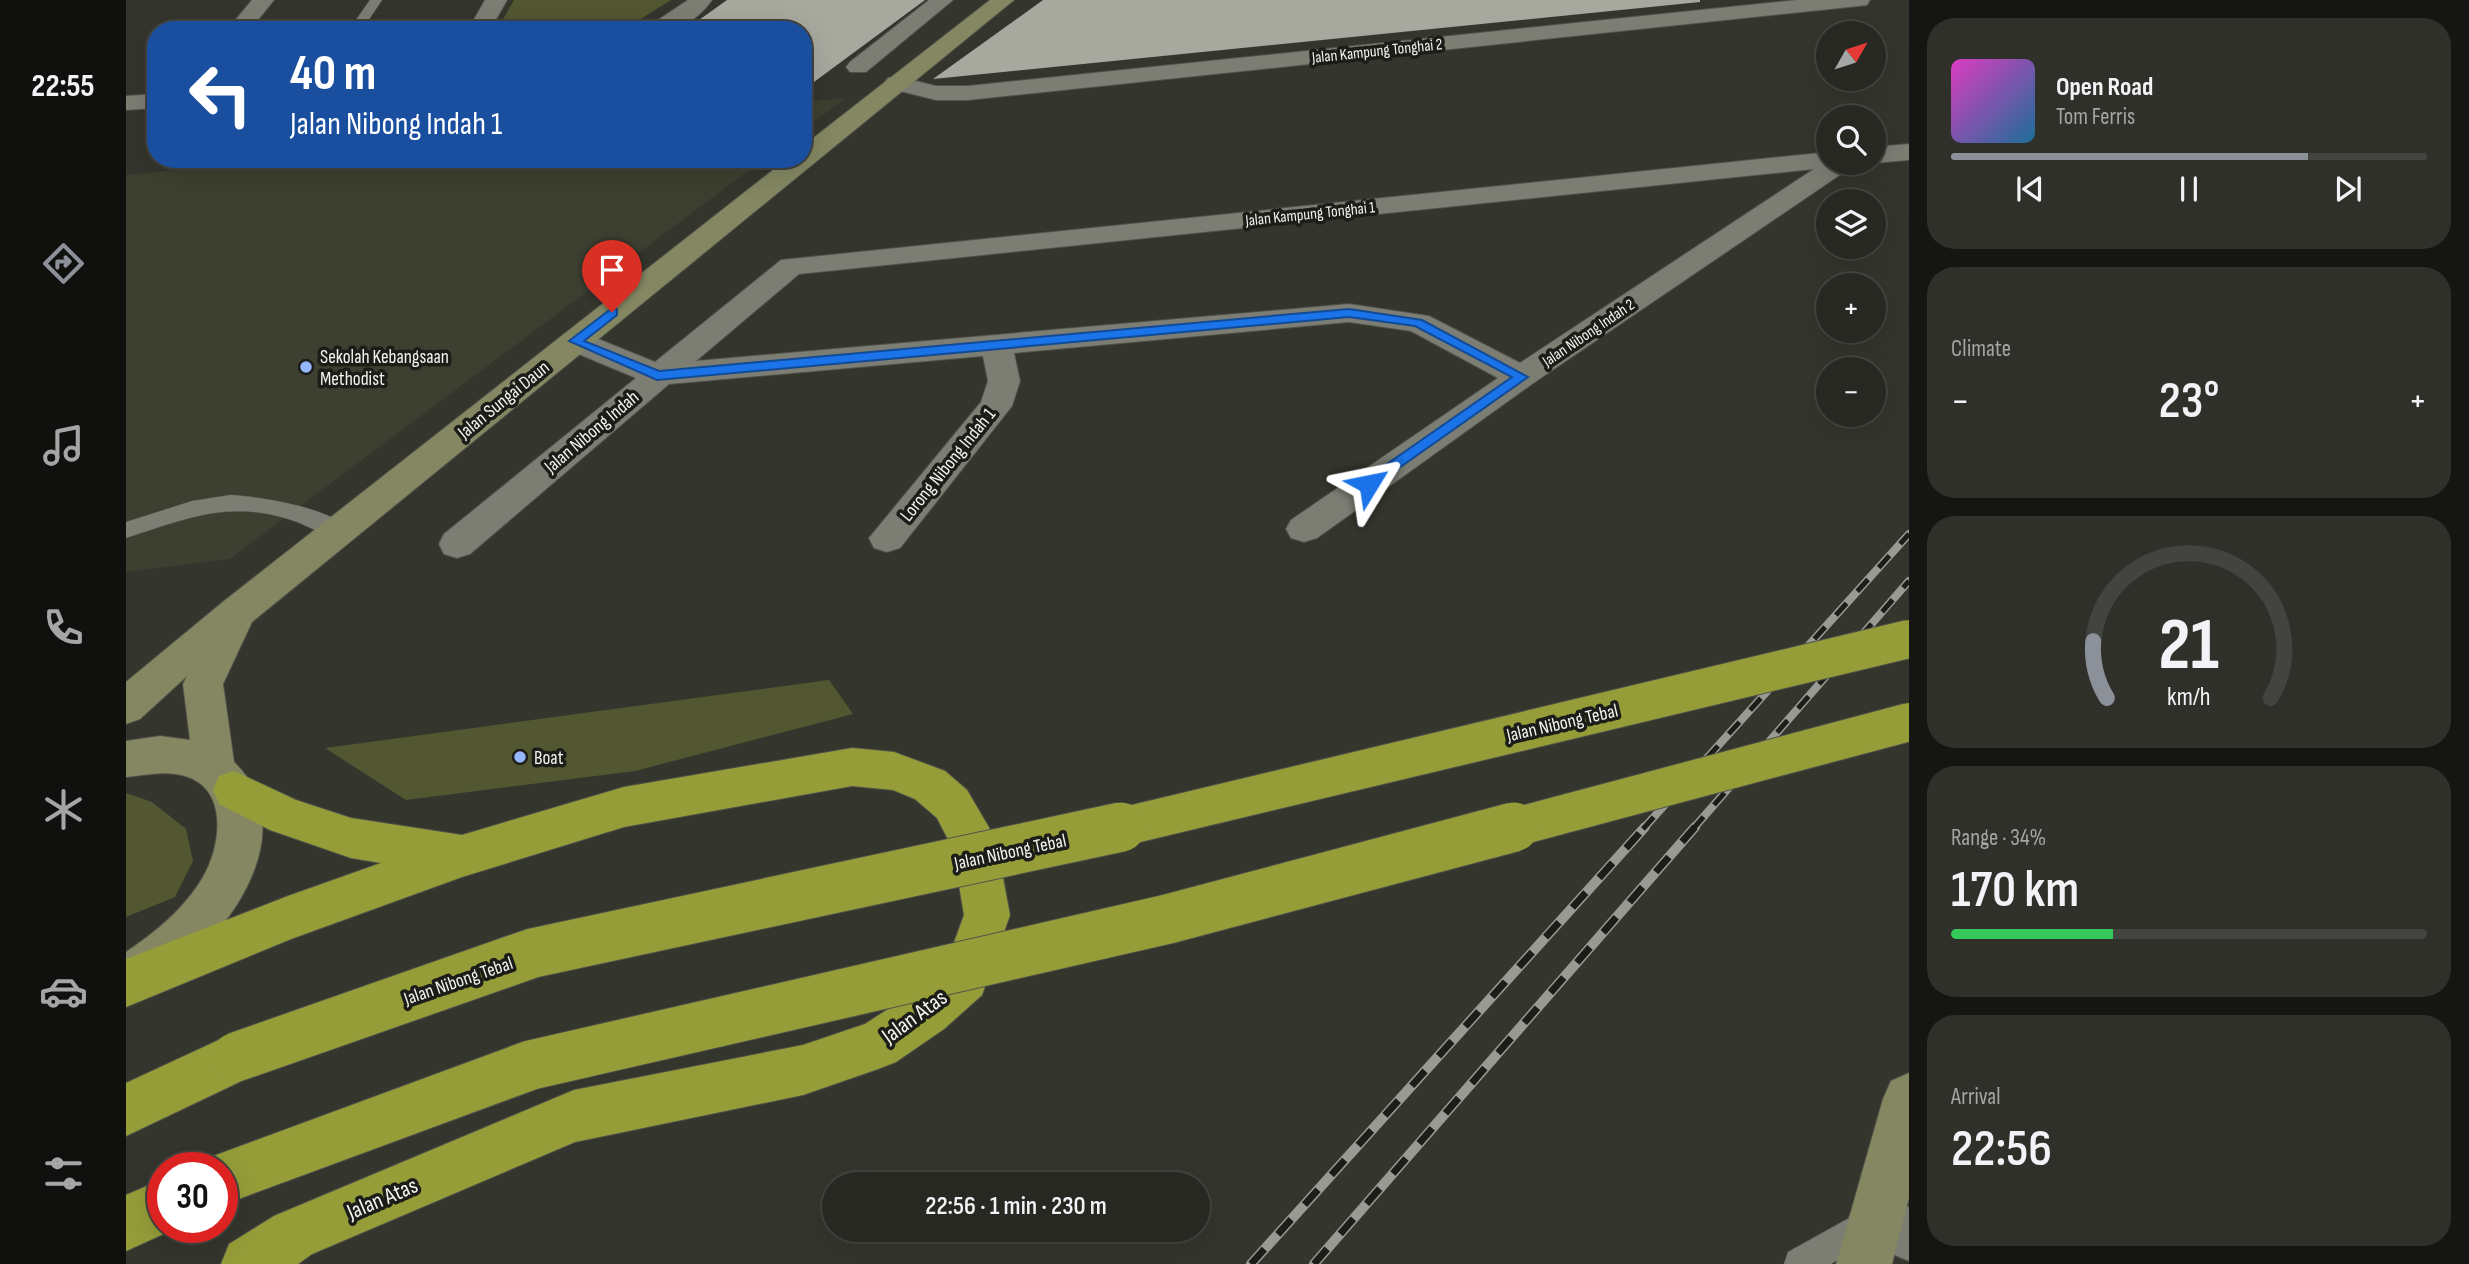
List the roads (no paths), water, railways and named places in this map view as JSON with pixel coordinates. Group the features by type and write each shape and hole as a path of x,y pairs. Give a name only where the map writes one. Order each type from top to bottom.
{"highway":[{"name":"Jalan Nibong Tebal","path":"126,1110 236,1057 533,953 1135,824 1909,639"},
{"path":"238,1174 531,1065 1168,919 1909,722"},
{"name":"Jalan Atas","path":"126,981 288,918 462,856 624,807 852,767 894,771 930,785 952,804 975,846 987,915 965,978 927,1012 878,1044 803,1070 574,1116 293,1236 249,1264"},
{"name":"Jalan Atas","path":"224,779 285,816 351,838 462,856"},
{"path":"126,1224 147,1214"}],"street":[{"path":"245,21 263,0"},
{"path":"484,21 496,0"},
{"path":"671,21 687,13 701,0"},
{"path":"858,67 942,0"},
{"name":"Jalan Sungai Daun","path":"812,152 1003,0"},
{"name":"Jalan Kampung Tonghai 2","path":"896,83 936,93 968,93 1859,0"},
{"path":"126,103 147,102"},
{"path":"1886,154 1909,152"},
{"name":"Jalan Kampung Tonghai 1","path":"791,266 1816,161"},
{"name":"Jalan Sungai Daun","path":"126,707 237,612 792,168"},
{"name":"Jalan Nibong Indah 2","path":"1304,529 1521,377 1823,175"},
{"name":"Jalan Nibong Indah","path":"457,544 791,266"},
{"path":"575,341 657,375 997,347 1349,313 1418,323 1521,377"},
{"name":"Lorong Nibong Indah 1","path":"887,538 996,406 1004,381 997,347"},
{"name":"Jalan Sungai Daun","path":"126,981 150,965 190,930 220,892 237,853 242,818 224,779 203,684 237,612"},
{"path":"126,759 145,755 183,756 224,779"},
{"path":"1883,1240 1909,1099"}],"lane":[{"path":"361,21 376,0"},
{"path":"126,530 212,504 250,503 306,514 338,531"},
{"path":"1800,1264 1883,1240"}],"railway":[{"path":"1643,829 1909,534"},
{"path":"1693,829 1909,581"},
{"path":"1251,1264 1645,827"},
{"path":"1314,1264 1695,827"}],"place":[{"name":"Sekolah Kebangsaan Methodist","path":"306,367"},
{"name":"Boat","path":"520,757"}]}
